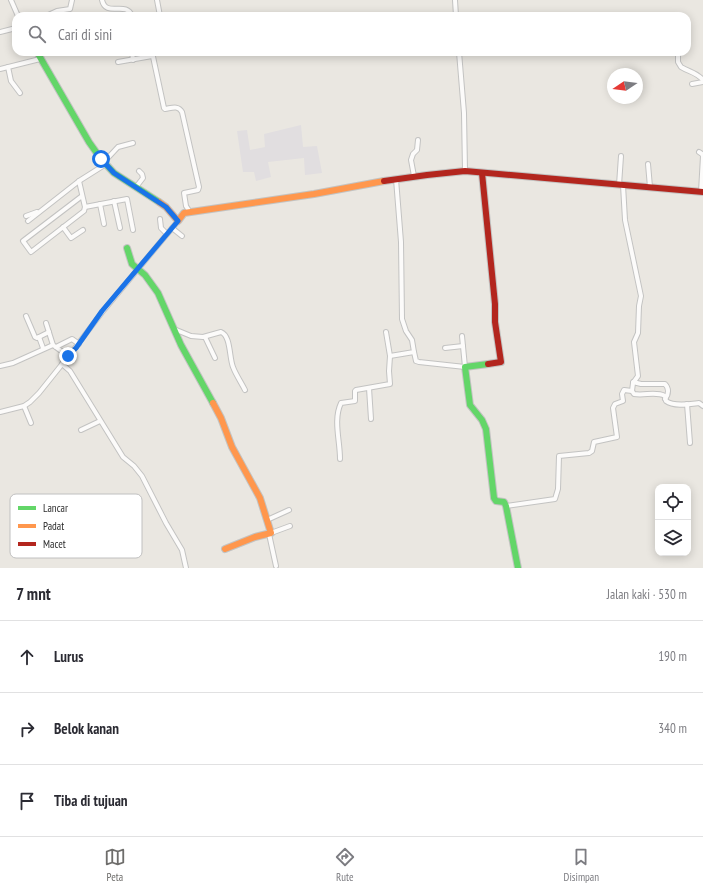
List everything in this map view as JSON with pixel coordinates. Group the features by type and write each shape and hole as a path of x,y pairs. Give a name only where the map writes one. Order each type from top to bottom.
{"street":[{"path":"11,0 16,12"},
{"path":"57,12 70,9 72,0"},
{"path":"102,0 107,8 126,8 130,12"},
{"path":"157,0 159,12"},
{"path":"455,0 456,12"},
{"path":"0,32 12,29"},
{"path":"39,56 89,142 105,163 114,173 166,207 178,221"},
{"path":"132,56 133,60"},
{"path":"118,62 133,60 146,56"},
{"path":"152,56 164,108 179,107 185,122 199,187 198,190 184,193 186,206 190,212"},
{"path":"459,56 464,113 465,171"},
{"path":"678,56 678,62 681,67 699,74 703,81 692,84"},
{"path":"0,69 40,59"},
{"path":"8,67 11,81 20,93"},
{"path":"414,176 411,160 413,154 417,150 418,140"},
{"path":"28,221 79,181 105,163 118,147 133,143"},
{"path":"0,412 24,406 39,393 79,344 102,311 184,214 314,194 414,176 465,171 702,192 703,156 699,152"},
{"path":"621,156 621,185 625,220 641,296 638,333 634,342 638,376 633,382 632,391"},
{"path":"648,164 650,187"},
{"path":"136,188 143,178 139,170"},
{"path":"396,179 401,242 402,319 406,331 412,340 416,361 466,367 501,362 495,322 495,304 482,173"},
{"path":"79,181 85,207 83,212 31,252 23,241 82,196"},
{"path":"85,207 127,198 133,230"},
{"path":"114,201 120,228"},
{"path":"100,204 104,224"},
{"path":"26,216 40,212"},
{"path":"160,219 161,228 167,234"},
{"path":"63,227 71,238 83,230"},
{"path":"172,228 182,236"},
{"path":"127,248 132,264 145,274 154,287 174,329 221,418 232,447 244,465 260,498 267,520 276,566"},
{"path":"26,316 36,338 49,332"},
{"path":"46,323 54,346 68,356"},
{"path":"174,329 191,336 205,337 221,332 226,335 233,366 245,390"},
{"path":"340,459 337,409 341,402 355,401 356,390 388,385 390,383 390,356 386,332"},
{"path":"462,336 470,405 482,420 486,429 494,498 496,501 504,502 506,506 517,568"},
{"path":"39,337 43,348"},
{"path":"205,337 215,358"},
{"path":"0,366 13,363 43,348 54,346 72,339 79,344"},
{"path":"446,348 463,346"},
{"path":"390,356 414,352"},
{"path":"62,364 70,370 123,457 134,466 142,476 166,523 182,550 186,568"},
{"path":"633,382 641,384 665,384 668,391 668,395 665,399"},
{"path":"368,388 371,419"},
{"path":"506,506 555,499 558,489 559,456 589,453 592,451 594,442 617,438 618,435 614,406 623,401 622,394 624,390 632,391 634,394 640,395 657,393 665,396 665,399 669,403 699,403 703,406"},
{"path":"687,404 690,443"},
{"path":"24,406 30,423"},
{"path":"81,430 100,421"},
{"path":"267,520 289,510"},
{"path":"225,549 255,537 270,534 290,526"}],"shaded area":[{"path":"301,125 303,147 317,146 322,173 305,175 304,158 268,162 271,177 256,181 254,172 243,172 237,131 247,130 250,150 265,147 264,134"}],"traffic: fast":[{"path":"39,56 89,142 101,159 114,173 159,202"},
{"path":"127,248 132,264 145,275 158,293 181,345 213,403"},
{"path":"488,364 465,367 470,405 482,420 486,429 494,498 496,501 504,502 506,506 518,568"}],"traffic: slow":[{"path":"159,202 166,207 178,221 184,213 314,194 384,181"},
{"path":"213,403 221,418 232,447 260,498 271,533 255,537 225,549"}],"traffic: jam":[{"path":"384,181 465,171 703,192"},
{"path":"482,173 495,304 495,322 501,362 488,364"}],"route":[{"path":"68,356 76,348 102,311 178,221 166,207 114,173 101,159"}]}
